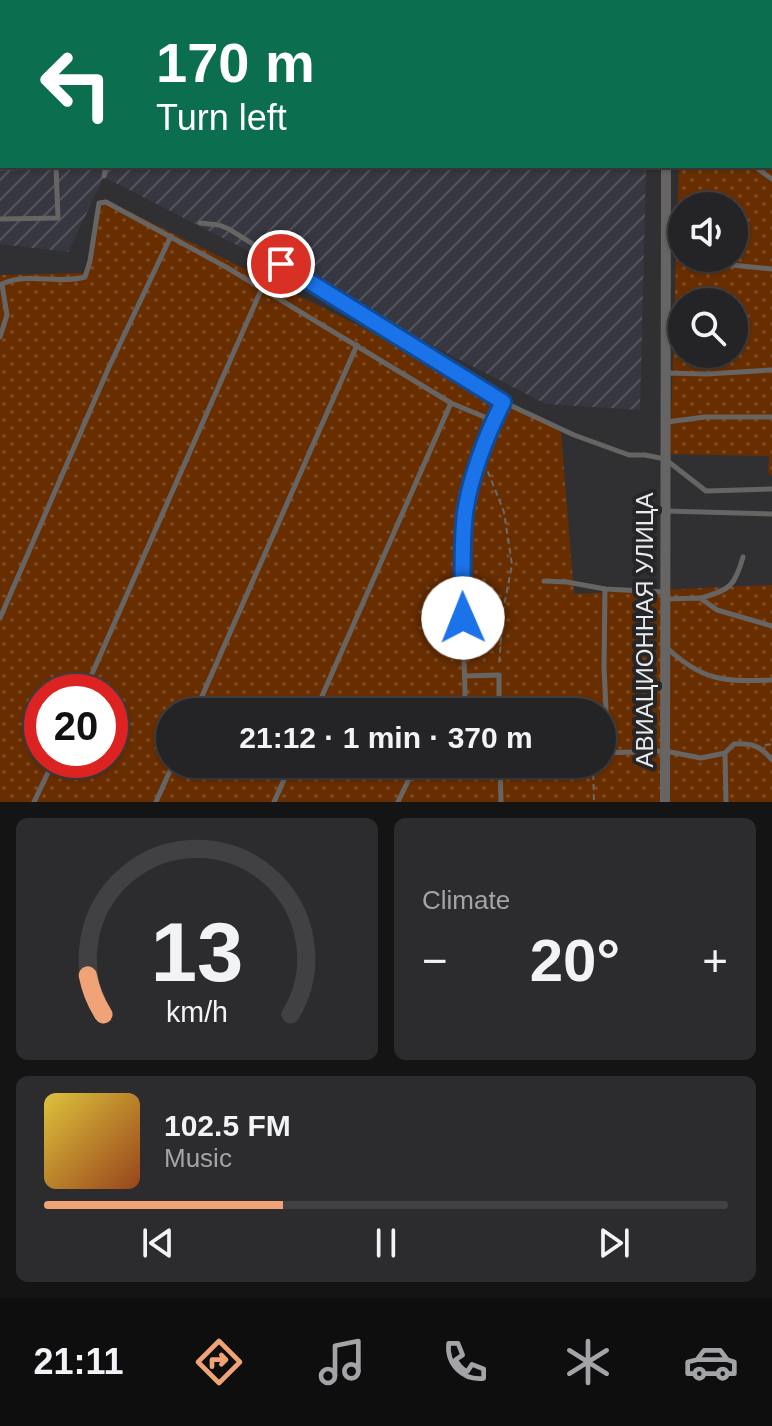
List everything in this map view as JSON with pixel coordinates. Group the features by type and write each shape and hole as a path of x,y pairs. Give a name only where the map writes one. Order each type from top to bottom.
{"street":[{"name":"АВИАЦИОННАЯ УЛИЦА","path":"665,802 666,168"}],"lane":[{"path":"0,219 58,218 56,168"},
{"path":"104,176 106,168"},
{"path":"0,337 7,315 1,285 8,280 85,277 99,203 102,201 262,288 451,403 494,421"},
{"path":"200,223 229,229 503,402 574,435 629,455 665,459 706,491 772,489"},
{"path":"0,618 115,354 171,236"},
{"path":"92,674 262,288 281,264"},
{"path":"748,267 772,269"},
{"path":"201,698 357,345"},
{"path":"667,373 772,370"},
{"path":"464,698 463,537 468,499 481,453 503,402"},
{"path":"321,698 451,403"},
{"path":"666,422 705,417 772,417"},
{"path":"665,511 772,514"},
{"path":"544,581 700,598 725,591 738,577 743,557"},
{"path":"604,698 605,589"},
{"path":"700,598 717,610 772,626"},
{"path":"665,647 684,665 703,676 743,682 772,680"},
{"path":"465,676 499,675 499,698"},
{"path":"616,753 665,751 701,758 725,753 734,744 750,744 760,747 772,760"},
{"path":"725,753 726,802"},
{"path":"34,802 45,778"},
{"path":"156,802 167,778"},
{"path":"274,802 285,778"},
{"path":"398,802 409,778"},
{"path":"500,778 501,802"}],"path":[{"path":"481,453 504,512 512,565 503,611 499,675"},
{"path":"593,778 594,802"}],"shaded area":[{"path":"0,168 646,168 640,410 546,404 104,177 68,252 0,244"},
{"path":"679,168 772,168 772,477 768,471 769,456 670,454 673,368 748,368 748,288 675,288 676,272 748,272 748,192 678,192"},
{"path":"104,199 474,383 561,432 574,594 772,585 772,802 0,802 0,275 84,273"}],"route":[{"path":"281,264 503,402 481,453 465,511 463,618"}]}
